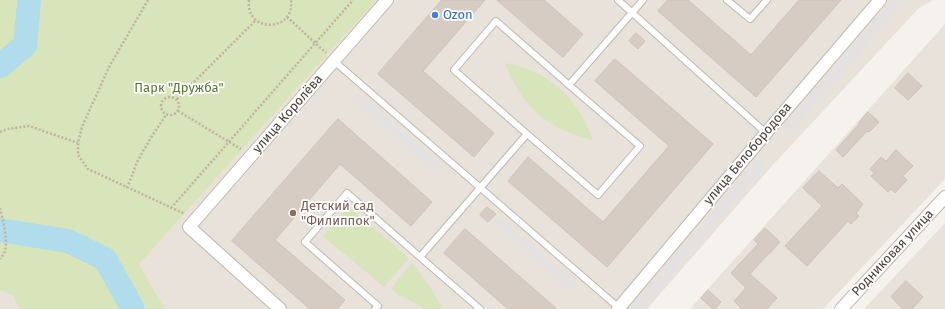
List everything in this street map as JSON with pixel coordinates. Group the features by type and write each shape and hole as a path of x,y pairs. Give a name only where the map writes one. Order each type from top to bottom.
{"street":[{"name":"улица Королёва","path":"193,223 387,0"},
{"name":"улица Белобородова","path":"618,308 880,0"},
{"name":"Родниковая улица","path":"841,309 945,197"},
{"path":"193,223 280,309"}],"lane":[{"path":"618,0 766,133"},
{"path":"569,85 643,0"},
{"path":"727,0 750,20 767,0"},
{"path":"496,21 640,146 598,195 527,134 454,70 496,21"},
{"path":"334,61 618,308"},
{"path":"420,257 527,134"},
{"path":"378,308 305,242 347,193 480,309"}],"path":[{"path":"148,0 109,67 82,127 78,143 78,155 88,169 171,208 193,223"},
{"path":"249,0 251,14 262,24 268,25 275,25 282,22 287,17 292,4 291,0"},
{"path":"171,208 353,0"},
{"path":"287,17 334,61"},
{"path":"177,99 256,20"},
{"path":"168,97 177,99 179,103 178,111 173,115 166,115 162,112 161,103 164,99 168,97"},
{"path":"178,111 252,156"},
{"path":"127,188 138,160 166,115"},
{"path":"0,132 8,129 29,126 78,143"},
{"path":"0,208 6,242 5,252 0,259"}],"shaded area":[{"path":"130,0 933,0 918,9 771,167 647,309 165,309 139,264"},
{"path":"893,0 901,6 790,133 783,126"},
{"path":"945,24 945,179 823,309 690,309"},
{"path":"358,92 441,165 435,172 352,99"},
{"path":"758,159 766,165 642,309 629,309"},
{"path":"499,217 576,285 571,291 494,223"},
{"path":"945,223 945,309 864,309"},
{"path":"0,290 13,296 19,309 0,309"}],"green space":[{"name":"Парк \"Дружба\"","path":"0,0 17,0 15,22 18,57 25,55 32,40 35,27 35,0 376,0 139,264 165,309 19,309 13,296 0,290"},
{"path":"505,63 536,72 560,89 570,99 579,112 587,125 593,140 577,136 563,130 538,114 519,92"},
{"path":"348,206 409,258 384,287 323,236"},
{"path":"412,263 430,287 441,306 441,309 426,309 397,294 391,288"}],"building":[{"path":"442,0 485,0 423,71 494,133 474,157 378,74"},
{"path":"497,0 544,0 583,34 563,57"},
{"path":"668,0 688,0 751,55 799,0 841,0 756,97 658,11"},
{"path":"636,33 645,41 638,49 629,41"},
{"path":"615,59 713,144 607,267 508,181 528,157 603,222 669,146 595,81"},
{"path":"908,73 922,86 908,100 895,88"},
{"path":"868,112 879,122 869,132 867,131 843,157 836,150"},
{"path":"338,119 432,202 411,226 340,164 275,240 345,300 337,309 310,309 232,241"},
{"path":"896,150 913,166 903,176 907,180 895,193 891,189 888,192 871,176 874,173 870,169 881,157 886,161"},
{"path":"819,171 838,188 842,184 863,204 856,213 859,216 851,224 848,221 807,266 785,246 822,206 803,188"},
{"path":"487,207 496,214 488,222 480,215"},
{"path":"765,228 780,242 750,274 777,298 767,309 742,309 734,301 746,288 731,273 758,244 754,240"},
{"path":"465,229 557,309 508,309 444,253"},
{"path":"906,281 923,297 912,309 903,309 891,297"},
{"path":"708,290 721,302 715,309 713,309 701,298"}],"waterway":[{"path":"0,66 25,45 29,0"},
{"path":"0,230 68,241 105,259 133,309"}],"place":[{"name":"Ozon","path":"435,15"},
{"name":"Детский сад \"Филиппок\"","path":"293,213"}]}
